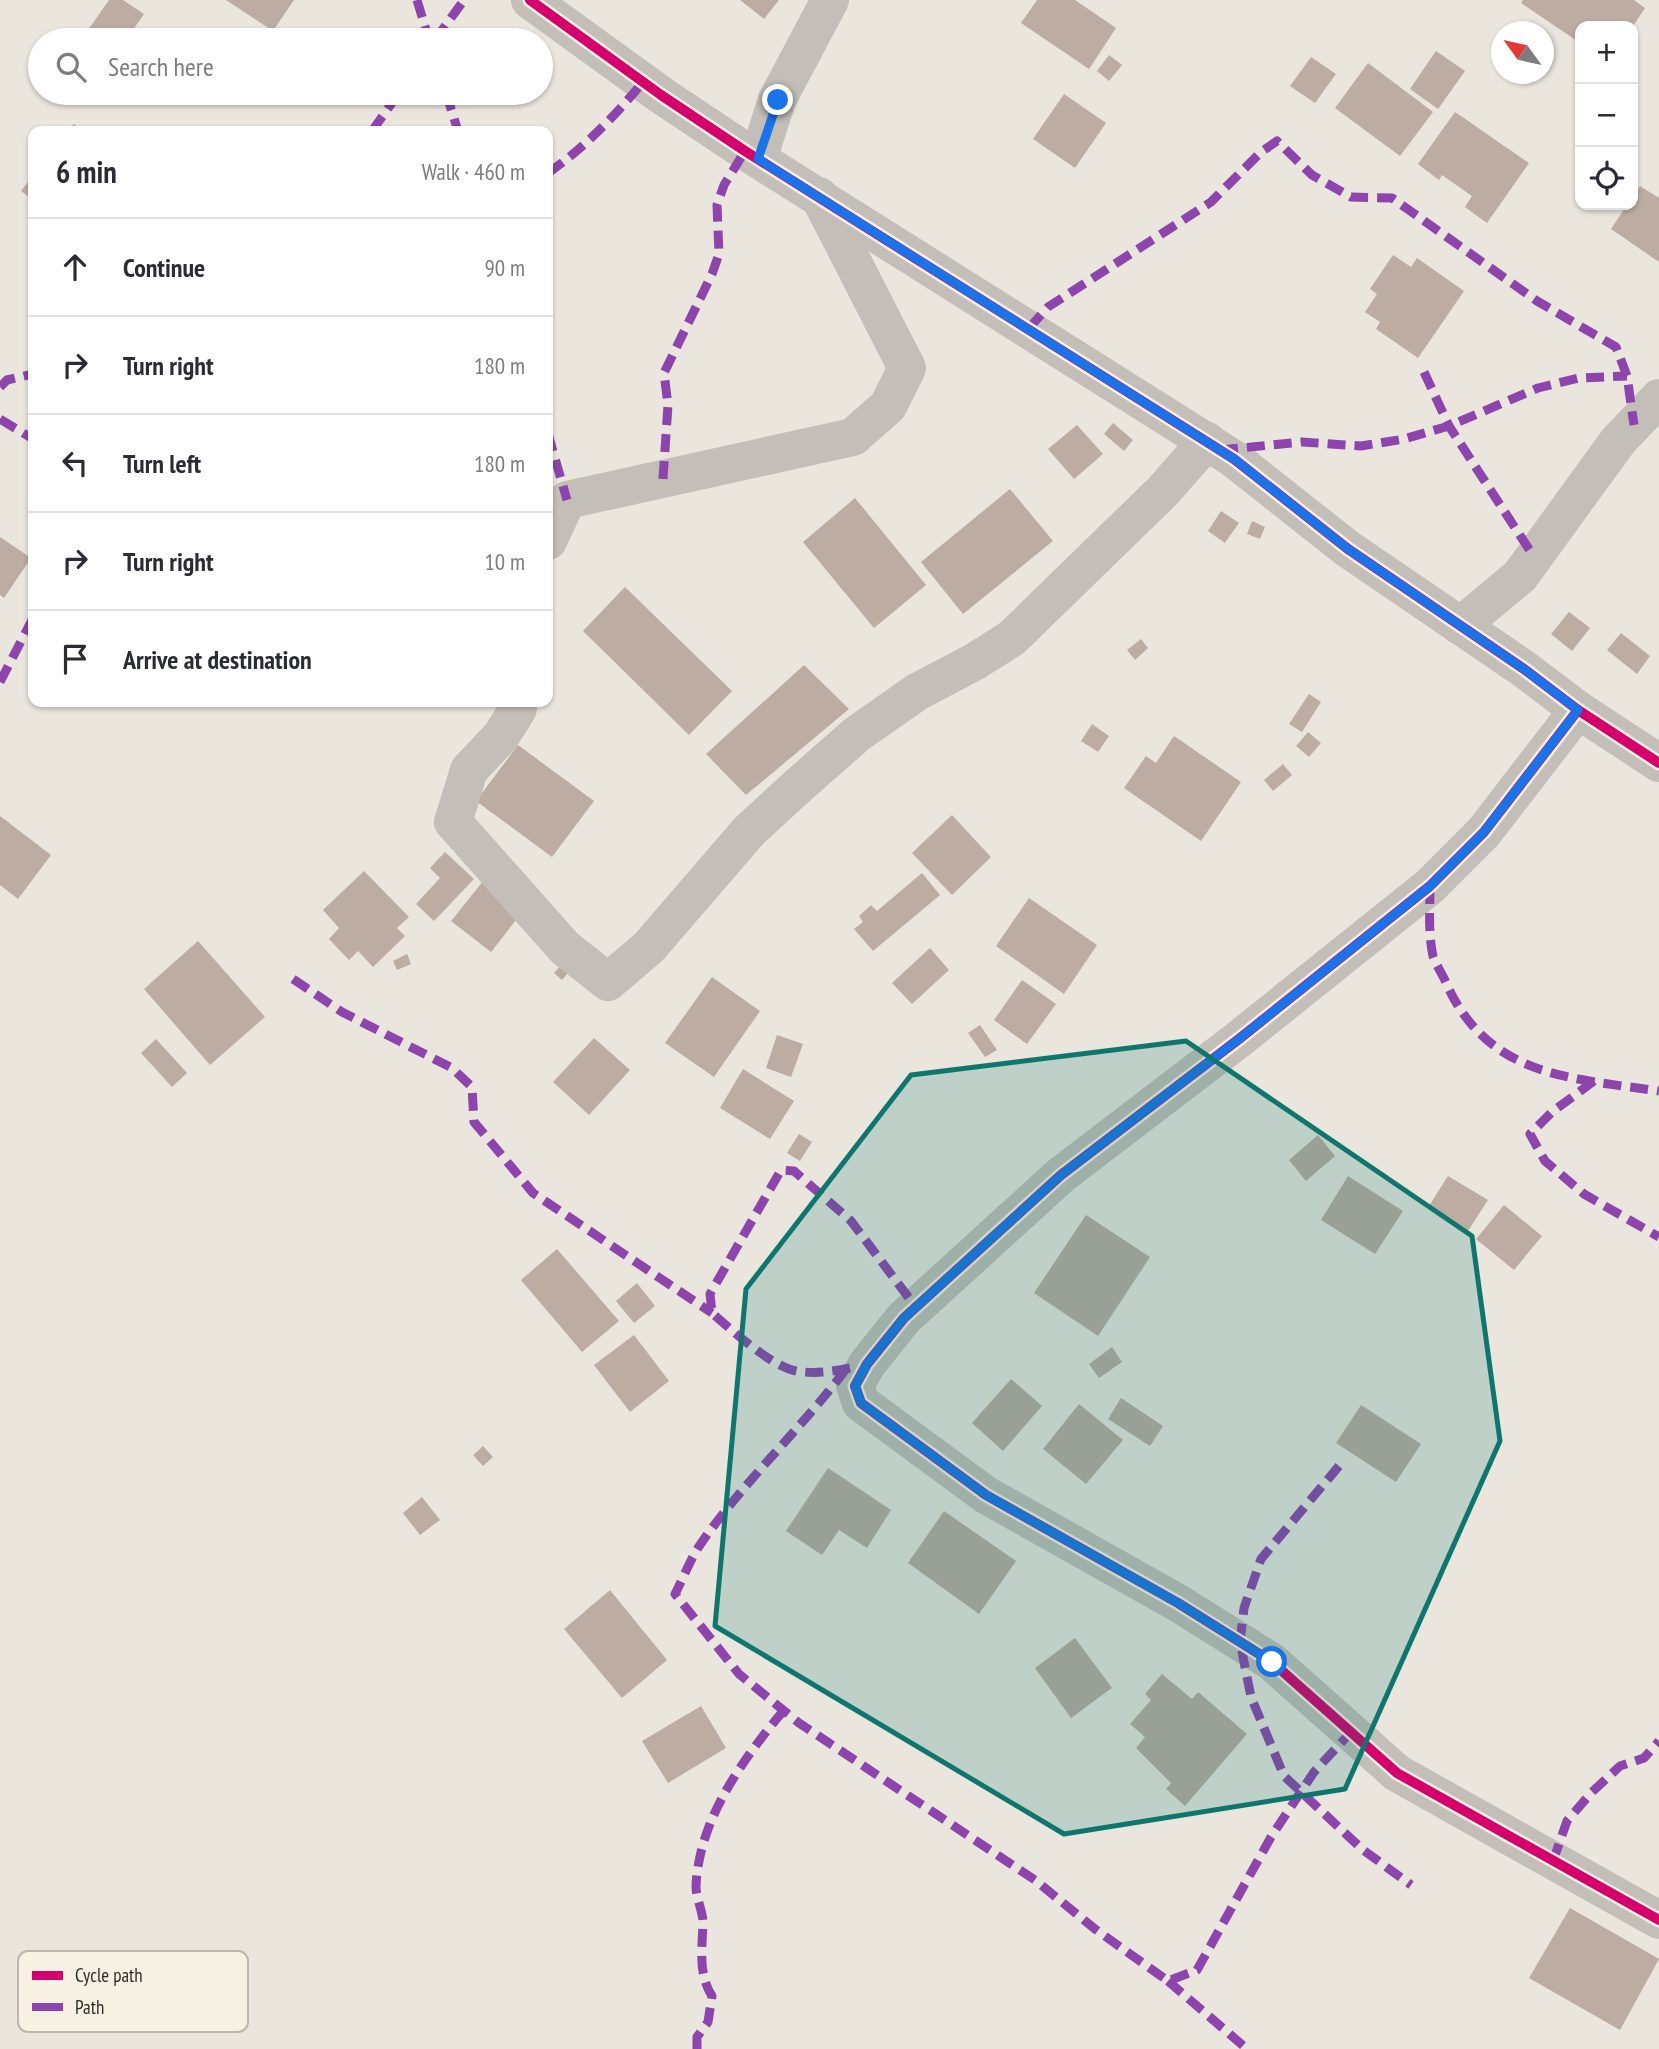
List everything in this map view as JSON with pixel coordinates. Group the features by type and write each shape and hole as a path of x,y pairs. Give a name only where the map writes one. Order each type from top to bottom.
{"street":[{"path":"530,0 661,95 758,159 1207,441 1348,549 1578,710 1659,763"},
{"path":"758,159 778,100 830,0"},
{"path":"553,530 567,500 853,437 888,406 907,368 819,196"},
{"path":"1460,626 1520,576 1618,440 1659,398"},
{"path":"518,707 501,736 469,770 453,822 565,948 608,982 649,947 749,831 799,785 857,734 917,692 975,662 1012,638 1163,491 1207,441"},
{"path":"1578,710 1484,832 1430,886 1239,1039 1061,1175 904,1318 867,1364 855,1386 861,1403 977,1488 1178,1603 1272,1662 1397,1773 1659,1920"}],"highlighted area":[{"path":"1186,1041 1472,1236 1500,1441 1345,1789 1064,1834 715,1626 746,1289 911,1075"}],"building":[{"path":"109,0 123,0 144,14 134,28 89,28"},
{"path":"226,0 294,0 275,28 268,28"},
{"path":"740,0 779,0 764,19"},
{"path":"1037,0 1075,0 1116,28 1089,69 1021,23"},
{"path":"1523,0 1634,0 1645,8 1636,21 1575,21 1575,40 1554,25 1554,21 1548,21 1521,3"},
{"path":"1436,51 1465,71 1438,109 1410,89"},
{"path":"1109,55 1122,65 1109,81 1097,71"},
{"path":"1311,57 1336,74 1315,103 1290,86"},
{"path":"1368,63 1433,112 1400,156 1335,108"},
{"path":"1064,94 1106,123 1075,168 1033,139"},
{"path":"1455,112 1529,163 1487,223 1465,207 1472,196 1442,175 1439,180 1418,164"},
{"path":"28,182 28,196 21,191"},
{"path":"1640,186 1659,198 1659,262 1611,229 1624,210 1638,210"},
{"path":"1393,255 1411,267 1417,258 1464,291 1418,358 1376,329 1380,322 1365,312 1377,294 1370,289"},
{"path":"1113,423 1133,440 1124,451 1104,434"},
{"path":"1077,425 1103,454 1074,479 1048,449"},
{"path":"1010,489 1053,541 963,614 921,562"},
{"path":"855,498 926,585 874,628 803,542"},
{"path":"1221,511 1239,523 1225,543 1208,531"},
{"path":"1252,521 1265,527 1260,539 1247,534"},
{"path":"0,537 28,556 28,562 4,598 0,595"},
{"path":"625,587 732,691 689,735 583,631"},
{"path":"1569,612 1590,628 1572,651 1551,634"},
{"path":"1621,633 1650,656 1637,674 1607,650"},
{"path":"1141,639 1148,648 1135,660 1127,650"},
{"path":"804,665 849,709 746,795 706,754"},
{"path":"1309,694 1321,702 1302,732 1289,724"},
{"path":"1092,724 1109,736 1098,752 1081,741"},
{"path":"1308,732 1321,743 1309,757 1296,746"},
{"path":"1174,736 1241,782 1201,841 1124,788 1146,756 1156,763"},
{"path":"518,745 594,801 552,857 476,801"},
{"path":"1283,764 1292,775 1273,791 1264,780"},
{"path":"952,815 991,857 952,895 912,853"},
{"path":"0,816 51,855 18,899 0,885"},
{"path":"445,852 474,879 434,921 416,904 440,878 430,868"},
{"path":"364,871 409,917 397,928 405,936 373,967 358,951 349,960 329,939 339,928 323,910"},
{"path":"922,873 940,895 873,951 854,929 863,922 859,916 871,905 877,911"},
{"path":"484,880 523,911 491,952 451,921"},
{"path":"1029,898 1097,945 1064,994 996,946"},
{"path":"198,941 265,1017 210,1065 144,989"},
{"path":"930,948 949,970 912,1004 892,983"},
{"path":"407,954 411,964 397,970 393,961"},
{"path":"565,961 572,968 562,980 554,973"},
{"path":"712,977 760,1011 714,1077 665,1043"},
{"path":"1022,980 1056,1004 1027,1044 994,1020"},
{"path":"980,1025 997,1050 985,1057 968,1033"},
{"path":"777,1035 803,1044 791,1077 766,1068"},
{"path":"594,1038 630,1070 589,1115 553,1082"},
{"path":"156,1039 187,1073 172,1087 141,1053"},
{"path":"743,1069 794,1101 770,1139 720,1108"},
{"path":"799,1134 812,1142 800,1161 787,1153"},
{"path":"1318,1135 1335,1156 1306,1181 1289,1160"},
{"path":"1348,1176 1403,1211 1375,1254 1321,1220"},
{"path":"1448,1176 1488,1200 1468,1231 1429,1206"},
{"path":"1504,1205 1542,1236 1514,1270 1476,1239"},
{"path":"1086,1215 1150,1257 1098,1336 1034,1293"},
{"path":"557,1249 619,1321 582,1352 521,1280"},
{"path":"637,1283 655,1306 634,1323 616,1301"},
{"path":"634,1335 669,1381 630,1412 594,1365"},
{"path":"1112,1347 1122,1362 1099,1378 1089,1364"},
{"path":"1011,1379 1042,1406 1003,1451 972,1423"},
{"path":"1121,1398 1163,1426 1150,1446 1108,1419"},
{"path":"1079,1404 1123,1440 1086,1484 1043,1449"},
{"path":"1361,1405 1421,1444 1396,1482 1336,1443"},
{"path":"483,1446 493,1457 483,1466 473,1455"},
{"path":"828,1468 891,1510 867,1548 839,1530 822,1555 786,1531"},
{"path":"422,1497 440,1520 420,1535 403,1513"},
{"path":"944,1511 1016,1561 979,1614 908,1563"},
{"path":"610,1590 667,1660 622,1698 564,1629"},
{"path":"1075,1638 1112,1688 1071,1718 1035,1668"},
{"path":"1162,1674 1192,1699 1198,1692 1247,1734 1185,1806 1166,1789 1171,1783 1136,1748 1145,1737 1130,1724 1151,1700 1145,1694"},
{"path":"701,1706 726,1748 668,1783 642,1741"},
{"path":"1570,1908 1659,1959 1620,2030 1529,1978"}],"marked path":[{"path":"417,0 425,28"},
{"path":"444,28 464,0"},
{"path":"553,169 598,131 643,82"},
{"path":"376,126 390,105"},
{"path":"450,105 456,126"},
{"path":"1029,328 1048,307 1211,202 1261,152 1277,141 1312,175 1351,197 1392,198 1537,301 1616,347 1627,376 1634,425"},
{"path":"663,479 668,405 664,373 712,274 719,254 717,205 724,185 745,151"},
{"path":"1424,372 1449,426 1534,557"},
{"path":"0,387 7,380 28,375"},
{"path":"1220,450 1302,442 1361,446 1404,439 1449,426 1538,388 1579,378 1627,376"},
{"path":"0,419 28,436"},
{"path":"553,451 567,500"},
{"path":"0,682 28,628"},
{"path":"1430,886 1433,956 1465,1015 1485,1039 1509,1056 1535,1068 1594,1082 1659,1091"},
{"path":"293,979 342,1012 452,1068 472,1087 474,1122 533,1193 712,1313"},
{"path":"1594,1081 1552,1112 1530,1134 1545,1161 1584,1194 1659,1237"},
{"path":"850,1368 819,1372 789,1369 759,1352 712,1313 710,1294 781,1170 794,1171 851,1221 915,1306"},
{"path":"846,1369 719,1519 694,1554 675,1594 739,1674 799,1723 1035,1880 1095,1929 1168,1981 1197,1970 1271,1837 1314,1772 1351,1732"},
{"path":"1339,1466 1261,1559 1244,1608 1240,1642 1251,1697 1284,1776 1362,1849 1411,1885"},
{"path":"697,2049 697,2037 708,2022 712,1996 703,1970 703,1918 696,1886 705,1837 714,1814 739,1770 784,1710"},
{"path":"1553,1861 1567,1821 1591,1793 1620,1766 1644,1758 1659,1741"},
{"path":"1168,1981 1247,2049"}],"cycle path":[{"path":"530,0 661,95 745,151 1234,459 1348,549 1524,669 1578,710 1659,763"},
{"path":"1578,710 1484,832 1430,886 1239,1039 1061,1175 904,1318 867,1364 855,1386 861,1403 986,1495 1178,1603 1272,1662 1397,1773 1659,1920"}],"route":[{"path":"778,100 758,159 1234,459 1348,549 1524,669 1578,710 1484,832 1430,886 1239,1039 1061,1175 904,1318 867,1364 855,1386 861,1403 986,1495 1178,1603 1272,1662"}]}
